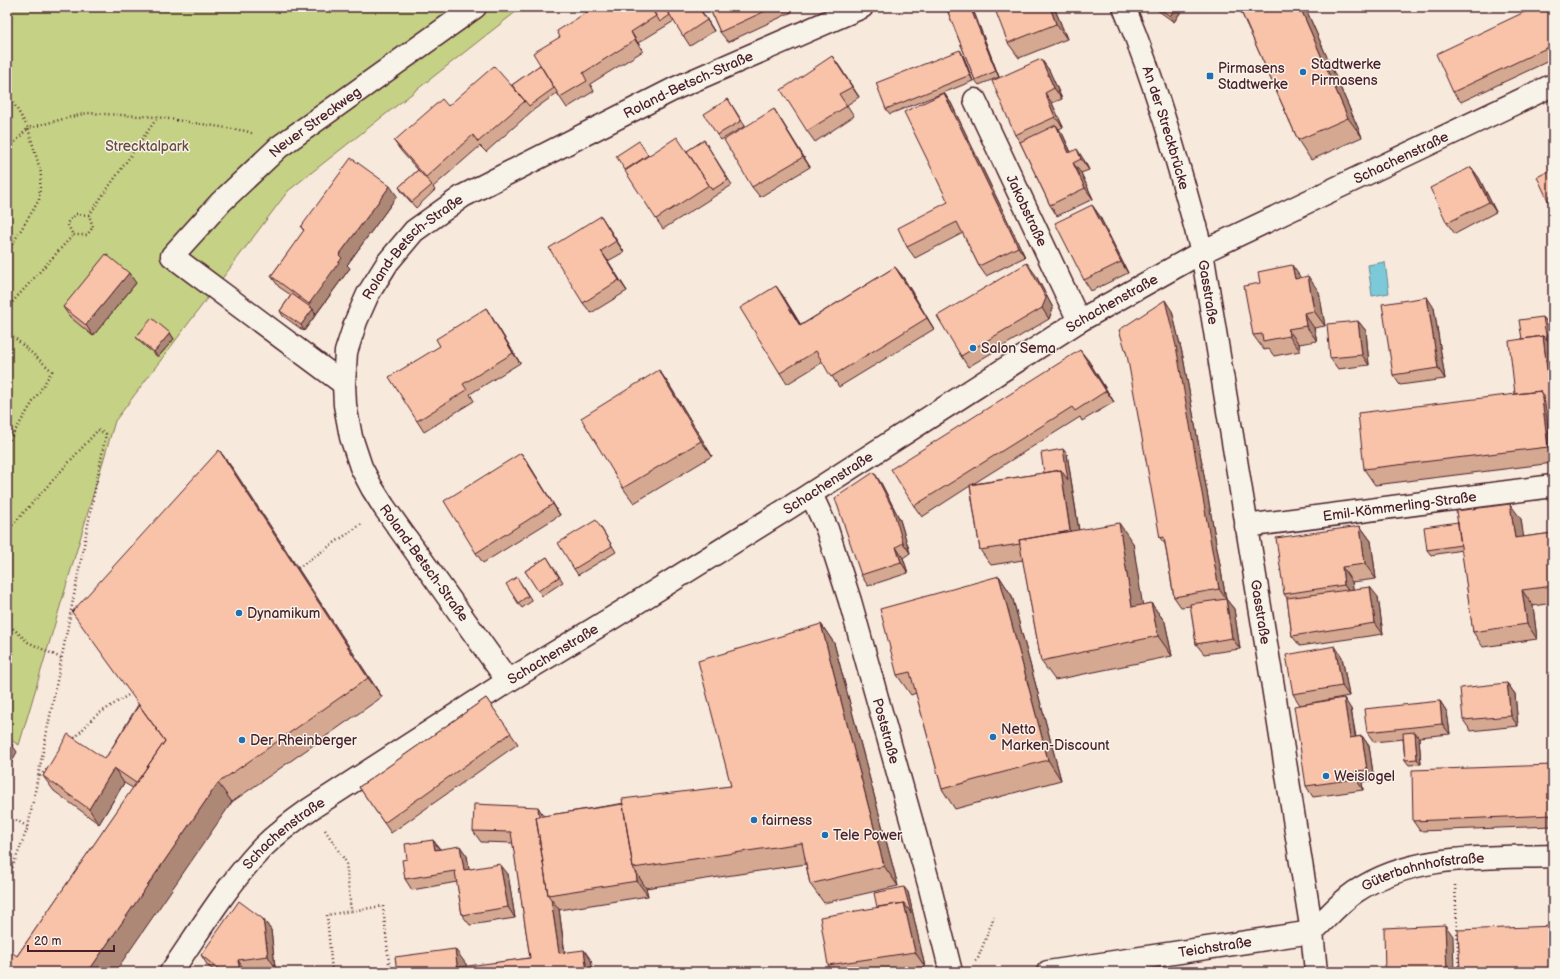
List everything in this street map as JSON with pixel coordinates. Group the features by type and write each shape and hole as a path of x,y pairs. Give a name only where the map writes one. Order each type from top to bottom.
{"street":[{"name":"Neuer Streckweg","path":"344,384 172,256 221,202 279,147 475,7"},
{"name":"An der Streckbrücke","path":"1124,7 1159,103 1187,194 1202,252"},
{"name":"Roland-Betsch-Straße","path":"508,681 384,507 361,467 351,437 345,405 344,384 346,352 356,321 368,294 388,262 414,231 464,196 676,88 855,8"},
{"name":"Schachenstraße","path":"171,972 244,869 285,827 310,809 508,681 810,494 1079,321 1202,252 1553,84"},
{"name":"Jakobstraße","path":"975,100 1079,321"},
{"name":"Gasstraße","path":"1202,252 1312,932 1316,972"},
{"name":"Emil-Kömmerling-Straße","path":"1246,526 1553,486"},
{"name":"Poststraße","path":"810,494 827,529 850,601 951,972"},
{"name":"Güterbahnhofstraße","path":"1312,932 1354,893 1381,877 1411,866 1454,860 1553,856"},
{"name":"Teichstraße","path":"1048,972 1312,932"}],"path":[{"path":"7,92 28,128 41,173 39,200 7,252"},
{"path":"7,151 28,128 87,113 157,117 246,131 279,147"},
{"path":"89,215 157,117"},
{"path":"73,235 67,224 76,214 89,215"},
{"path":"7,308 73,235 87,234 93,227 89,215"},
{"path":"7,331 52,371 7,444"},
{"path":"7,531 98,430 106,434 63,659 28,827 7,882"},
{"path":"298,568 384,507"},
{"path":"7,623 28,642 63,659"},
{"path":"70,744 95,716 130,694"},
{"path":"39,777 50,766"},
{"path":"310,809 346,862 351,910"},
{"path":"16,820 28,827"},
{"path":"1454,860 1459,972"},
{"path":"332,972 327,915 383,906 390,972"},
{"path":"978,958 994,916"}],"green space":[{"name":"Strecktalpark","path":"7,7 522,7 288,191 115,421 19,745 7,738"}],"water":[{"path":"1385,262 1389,293 1372,296 1368,265"}],"building":[{"path":"595,7 650,7 656,16 631,32 635,40 583,73 587,81 560,97 533,53 560,37 557,31"},
{"path":"651,7 665,7 670,15 660,22"},
{"path":"665,7 698,7 707,20 683,36"},
{"path":"709,7 774,7 720,32"},
{"path":"946,7 970,7 996,71 975,80"},
{"path":"994,7 1050,7 1056,24 1008,43"},
{"path":"1157,7 1176,7 1170,16"},
{"name":"Stadtwerke Pirmasens","path":"1239,7 1300,7 1348,118 1298,140"},
{"path":"1535,7 1553,7 1553,45 1453,92 1436,54"},
{"path":"960,50 970,75 886,109 876,83"},
{"path":"832,56 852,87 839,94 847,106 807,131 781,90"},
{"path":"1041,59 1054,88 1045,93 1055,117 1015,135 992,81"},
{"path":"540,65 554,88 529,106 512,85"},
{"path":"494,66 525,101 478,142 473,135 426,177 394,141 442,99 448,106"},
{"path":"944,93 1018,247 979,266 957,222 907,247 898,228 948,202 904,112"},
{"path":"728,99 741,121 717,135 704,114"},
{"path":"774,109 803,157 752,187 724,140"},
{"path":"1056,125 1069,153 1077,149 1081,159 1073,163 1085,188 1050,205 1020,142"},
{"path":"677,137 709,185 656,219 625,171"},
{"path":"704,140 728,180 712,190 687,151"},
{"path":"639,141 648,155 625,170 616,156"},
{"path":"351,158 390,186 339,255 342,258 309,304 271,276 304,230 301,227"},
{"path":"1471,167 1489,202 1447,223 1430,188"},
{"path":"1553,169 1553,211 1537,177"},
{"path":"418,170 432,185 412,202 399,187"},
{"path":"1092,205 1121,262 1084,280 1055,223"},
{"path":"601,216 616,241 601,251 619,280 583,303 549,248"},
{"path":"106,254 129,273 86,325 63,307"},
{"path":"1027,263 1046,298 1042,308 961,356 937,316"},
{"path":"1292,265 1295,279 1308,276 1314,311 1304,313 1306,326 1288,329 1289,336 1263,341 1262,334 1253,335 1244,286 1260,283 1258,272"},
{"path":"895,267 927,318 831,377 816,351 780,373 740,308 776,286 800,326"},
{"path":"292,294 313,309 301,325 280,311"},
{"path":"1427,297 1438,368 1393,375 1382,304"},
{"path":"1165,300 1176,346 1219,589 1174,597 1164,537 1160,538 1127,355 1119,330"},
{"path":"486,308 513,353 463,384 467,390 417,421 389,377 440,346 436,339"},
{"path":"1543,317 1547,341 1543,336 1522,339 1519,320"},
{"path":"152,318 170,333 154,352 136,337"},
{"path":"1358,321 1362,355 1330,358 1327,324"},
{"path":"1543,336 1550,395 1553,395 1553,452 1551,452 1544,396 1541,391 1515,394 1509,341"},
{"path":"1080,350 1106,391 1075,411 1072,407 914,506 891,469"},
{"path":"659,370 701,441 623,488 581,418"},
{"path":"1541,391 1548,447 1364,469 1358,413"},
{"path":"1063,449 1068,480 1061,470 1044,473 1041,453"},
{"name":"Der Rheinberger","path":"219,450 368,678 218,783 88,972 7,972 7,949 17,956 165,741 72,612"},
{"path":"521,453 553,504 476,553 444,501"},
{"path":"1061,470 1070,531 1019,540 1020,544 980,550 970,485"},
{"path":"874,472 893,509 903,543 896,547 901,562 861,575 835,498"},
{"path":"1510,504 1515,538 1553,533 1553,586 1522,590 1527,624 1473,632 1456,511"},
{"path":"596,520 612,546 574,569 558,543"},
{"path":"1458,522 1461,545 1427,550 1424,527"},
{"path":"1119,523 1132,607 1151,603 1158,636 1041,661 1019,540"},
{"path":"1360,526 1365,564 1342,567 1344,585 1284,594 1276,538"},
{"path":"547,557 559,577 538,591 525,571"},
{"name":"Netto Marken-Discount","path":"999,576 1048,760 942,789 910,672 897,675 880,609"},
{"path":"517,577 528,596 518,603 506,584"},
{"path":"1370,587 1375,623 1292,636 1287,598"},
{"path":"1226,599 1232,638 1196,644 1190,604"},
{"path":"821,624 884,866 810,884 802,843 633,868 622,799 731,786 698,661"},
{"path":"1335,646 1342,686 1293,694 1286,655"},
{"path":"1507,683 1511,716 1463,720 1460,688"},
{"path":"486,698 511,733 384,823 359,787"},
{"path":"1344,698 1350,738 1362,736 1367,770 1355,771 1356,779 1306,786 1294,706"},
{"path":"1440,701 1442,724 1367,732 1364,709"},
{"path":"139,705 165,741 136,783 114,768 89,809 43,776 68,734 105,759"},
{"path":"1415,732 1417,759 1405,760 1403,733"},
{"path":"1553,765 1553,815 1413,821 1412,770"},
{"path":"474,804 538,807 539,817 536,817 559,953 584,950 587,972 461,972 460,967 530,958 511,832 473,831"},
{"path":"623,804 633,868 636,872 637,881 548,895 536,817"},
{"path":"433,840 435,850 460,846 464,870 500,864 508,907 462,915 455,871 405,879 402,860 407,859 405,844"},
{"path":"904,887 911,913 904,903 877,907 874,893"},
{"path":"239,901 263,919 268,956 238,960 240,972 222,972 201,955"},
{"path":"904,903 915,952 828,965 820,917"},
{"path":"1445,925 1447,972 1385,972 1384,928"},
{"path":"1553,926 1553,972 1460,972 1458,930"},
{"path":"455,949 458,972 397,972 395,957"}],"place":[{"name":"Stadtwerke Pirmasens","path":"1303,72"},
{"name":"Pirmasens Stadtwerke","path":"1210,76"},
{"name":"Salon Sema","path":"973,348"},
{"name":"Dynamikum","path":"239,613"},
{"name":"Netto Marken-Discount","path":"993,737"},
{"name":"Der Rheinberger","path":"242,740"},
{"name":"Weislogel","path":"1326,776"},
{"name":"fairness","path":"754,820"},
{"name":"Tele Power","path":"825,835"}]}
